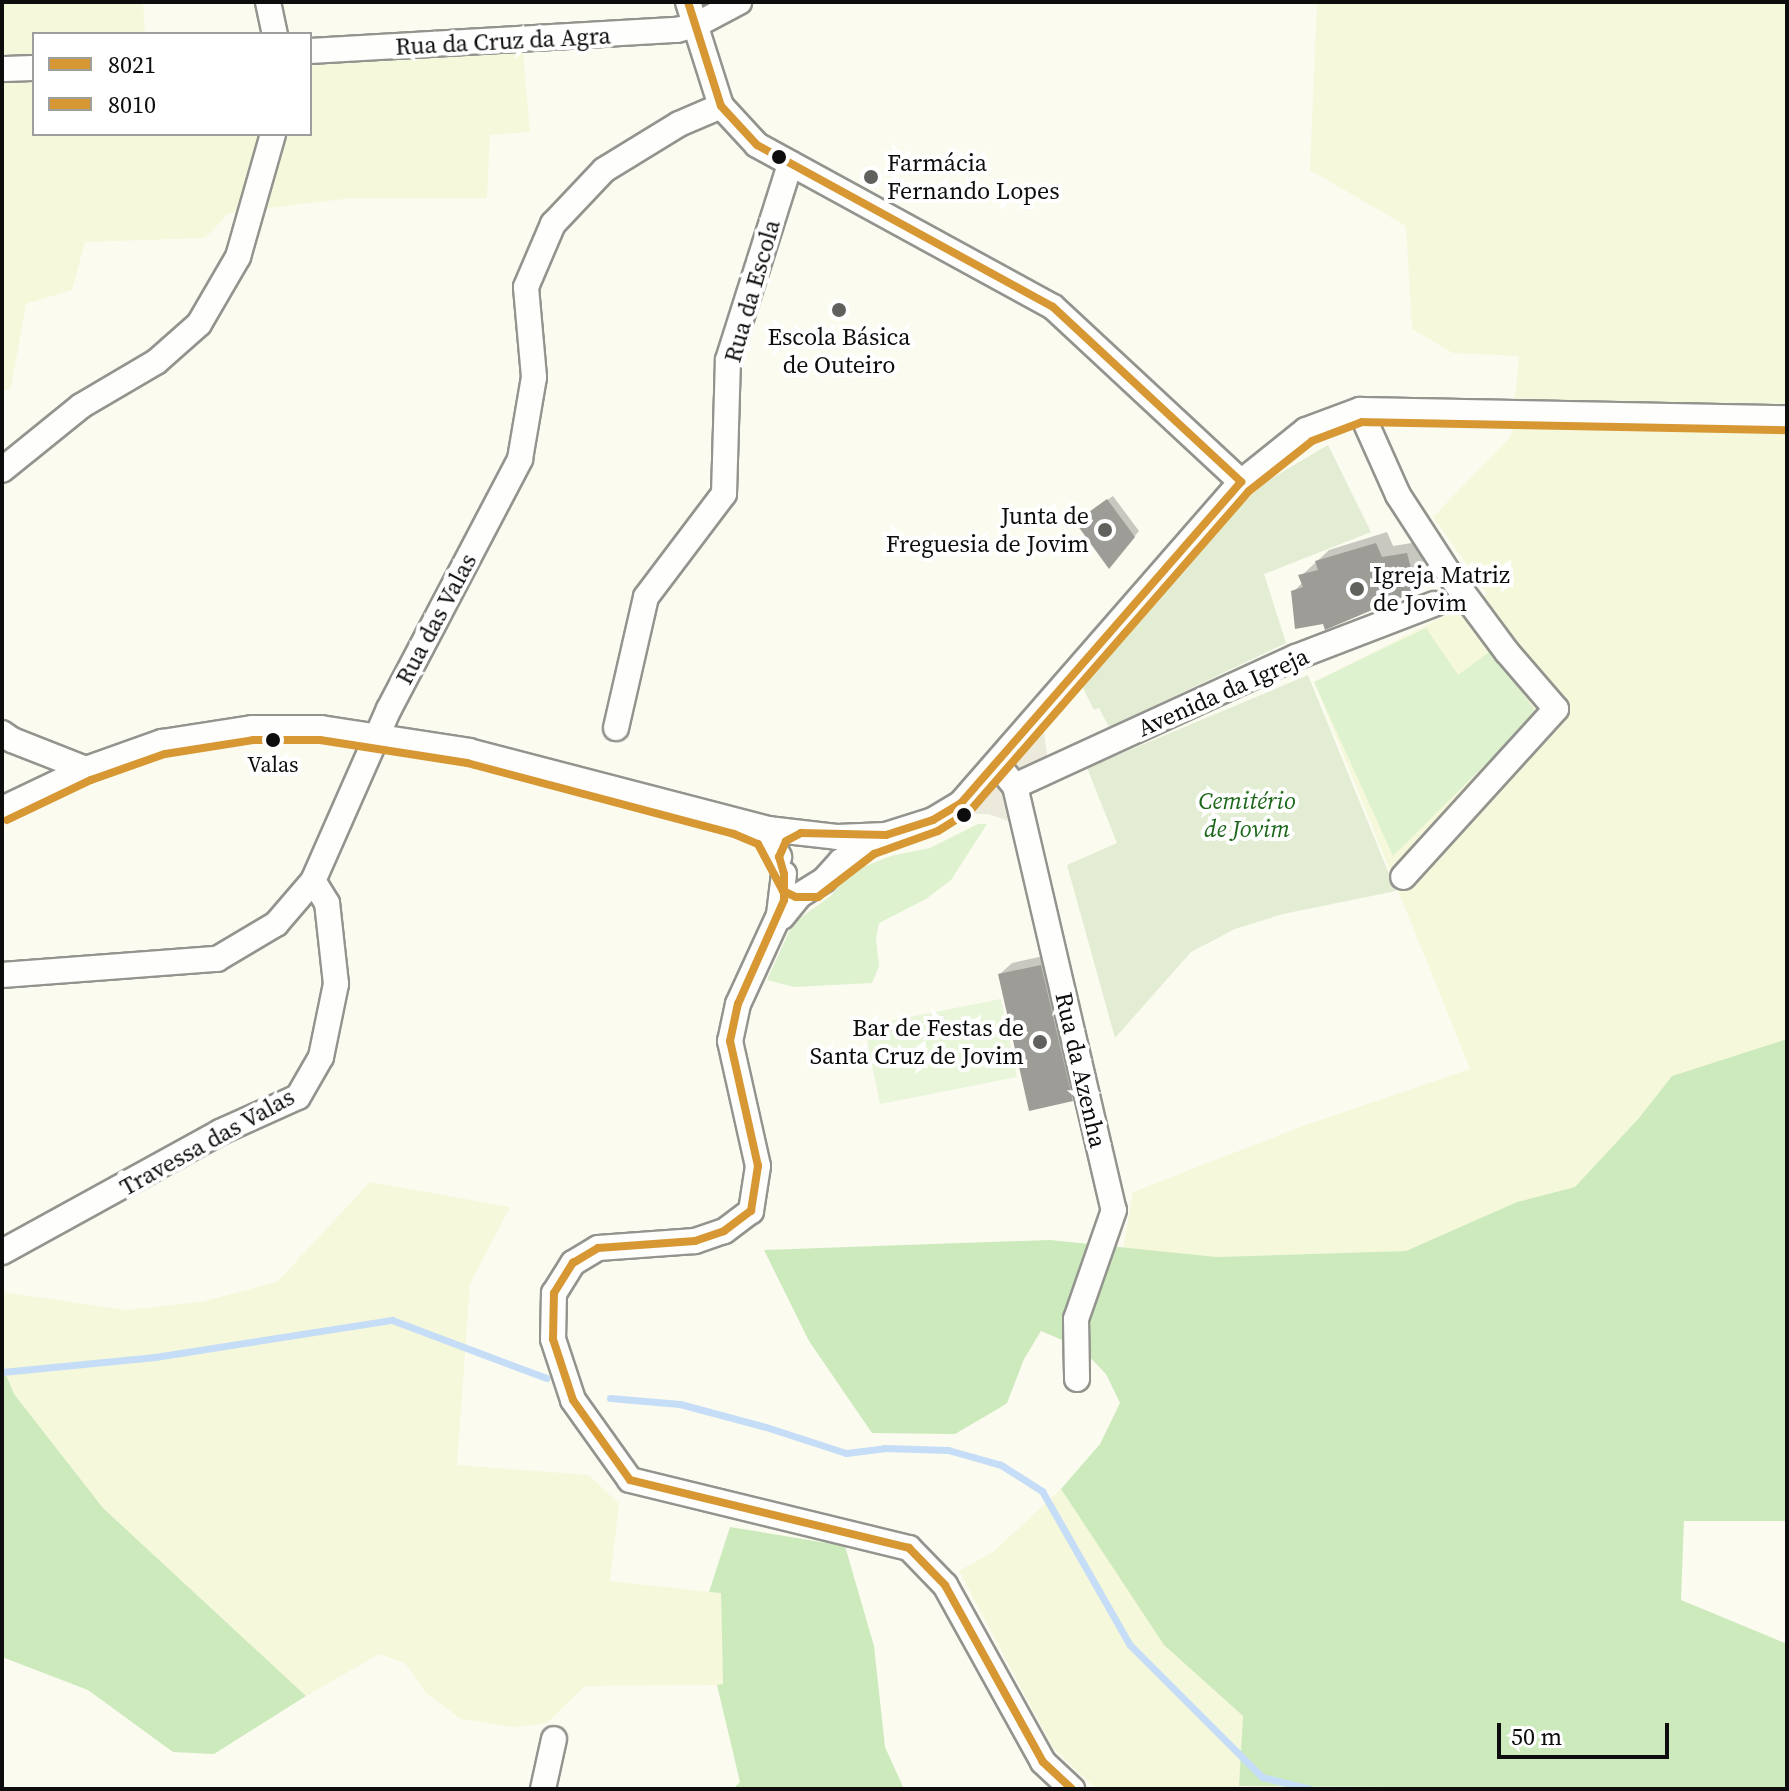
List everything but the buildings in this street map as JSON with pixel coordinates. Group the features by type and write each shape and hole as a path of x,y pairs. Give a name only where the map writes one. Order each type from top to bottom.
{"street":[{"path":"268,2 275,32"},
{"name":"Rua da Cruz da Agra","path":"312,51 665,31 692,13 739,2"},
{"path":"692,13 721,106 757,145 1053,307 1241,482"},
{"path":"2,69 32,68"},
{"name":"Rua das Valas","path":"2,975 217,959 276,924 313,881 377,735 520,459 534,377 526,287 553,224 604,170 679,124 721,106"},
{"path":"2,470 81,406 156,362 199,324 238,257 272,136"},
{"name":"Rua da Escola","path":"616,728 646,597 724,494 728,360 790,164"},
{"path":"1360,410 1398,495 1444,566 1507,652 1556,709 1403,877"},
{"path":"772,933 791,905 853,853 886,835 947,813 961,803 1241,482 1306,430 1360,410 1787,418"},
{"name":"Avenida da Igreja","path":"1015,786 1296,657 1434,604"},
{"path":"2,809 86,769 162,742 252,728 321,728 469,751 738,823 767,834 782,866 798,885 823,879"},
{"path":"2,733 12,740 86,769"},
{"name":"Rua da Azenha","path":"997,764 1015,786 1114,1210 1076,1319 1077,1379"},
{"path":"738,823 810,834 886,835"},
{"path":"810,834 786,841 782,866 784,900 738,1004 730,1041 758,1166 751,1211 724,1231 695,1241 598,1248 573,1263 554,1293 553,1339 573,1400 630,1480 909,1548 945,1585 1043,1762 1072,1789"},
{"path":"810,834 833,856 823,879"},
{"name":"Travessa das Valas","path":"2,1252 220,1132 298,1097 321,1057 336,984 327,903 313,881"},
{"path":"543,1789 554,1739"}],"green space":[{"path":"2,2 143,2 145,32 32,32 32,136 312,136 312,63 523,51 530,132 490,135 487,198 352,198 229,213 205,238 85,242 72,290 26,304 11,388 2,391"},
{"path":"1317,2 1787,2 1787,1039 1672,1076 1639,1118 1575,1187 1517,1202 1406,1251 1217,1257 1123,1249 1133,1192 1300,1127 1470,1069 1314,682 1488,594 1433,517 1511,436 1519,356 1453,353 1412,329 1406,226 1310,170"},
{"path":"1328,445 1371,532 1264,574 1286,643 1109,727 1099,708 1094,710 1081,684 1222,522 1267,481"},
{"path":"1426,628 1458,675 1492,650 1537,713 1393,856 1314,682"},
{"name":"Cemitério de Jovim","path":"1308,675 1396,891 1283,914 1235,929 1191,952 1115,1038 1067,865 1117,843 1087,768"},
{"path":"978,824 987,824 951,880 926,899 879,923 876,938 879,966 872,983 794,987 767,980 793,923 832,895 842,881 860,868 891,856 930,848"},
{"path":"1001,999 1017,1077 880,1104 864,1026"},
{"path":"1787,1039 1787,1521 1684,1521 1681,1600 1787,1644 1787,1789 1239,1786 1243,1716 1164,1645 1061,1489 1100,1444 1120,1403 1106,1374 1081,1348 1041,1331 1024,1359 1007,1403 1001,1407 955,1434 872,1433 809,1341 764,1250 1050,1240 1217,1257 1406,1251 1517,1202 1575,1187 1639,1118 1672,1076"},
{"path":"370,1182 510,1207 470,1284 457,1465 589,1475 619,1504 610,1581 721,1593 723,1685 585,1686 547,1723 515,1727 461,1719 426,1693 405,1663 379,1654 306,1696 103,1508 14,1394 2,1365 2,1292 126,1310 201,1302 277,1282"},
{"path":"2,1365 14,1394 103,1508 306,1696 214,1754 173,1752 88,1690 2,1657"},
{"path":"1061,1489 1164,1645 1243,1716 1239,1786 1249,1789 1096,1789 1053,1748 959,1571 993,1552"},
{"path":"730,1527 845,1546 874,1646 885,1747 904,1789 733,1789 740,1782 717,1685 723,1684 721,1593 709,1592"}],"shaded area":[{"path":"1043,724 1047,755 1029,800 1012,822 988,814 968,814"}],"waterway":[{"path":"2,1372 155,1357 392,1320 546,1378"},
{"path":"610,1398 680,1404 846,1453 884,1448 948,1450 1001,1465 1042,1491 1130,1645 1262,1777 1311,1789"}],"transit line":[{"name":"8021","path":"688,2 721,106 757,145 1053,307 1241,482"},
{"name":"8010","path":"7,820 91,780 165,754 253,740 320,740 467,763 734,834 758,844 783,891 796,897 818,897 874,854 938,831 969,812 1249,491 1312,441 1362,422 1787,430"},
{"name":"8021","path":"1072,1789 1043,1762 945,1585 909,1548 630,1480 573,1400 553,1339 554,1293 573,1263 598,1248 695,1241 724,1231 751,1211 758,1166 730,1041 738,1004 784,900 784,874 779,857 786,841 801,833 886,835 933,820 961,803 1241,482"}],"place":[{"name":"Farmácia Fernando Lopes","path":"871,177"},
{"name":"Escola Básica de Outeiro","path":"839,310"},
{"name":"Junta de Freguesia de Jovim","path":"1105,530"},
{"name":"Igreja Matriz de Jovim","path":"1357,589"},
{"name":"Valas","path":"273,740"},
{"name":"Bar de Festas de Santa Cruz de Jovim","path":"1040,1042"}]}
